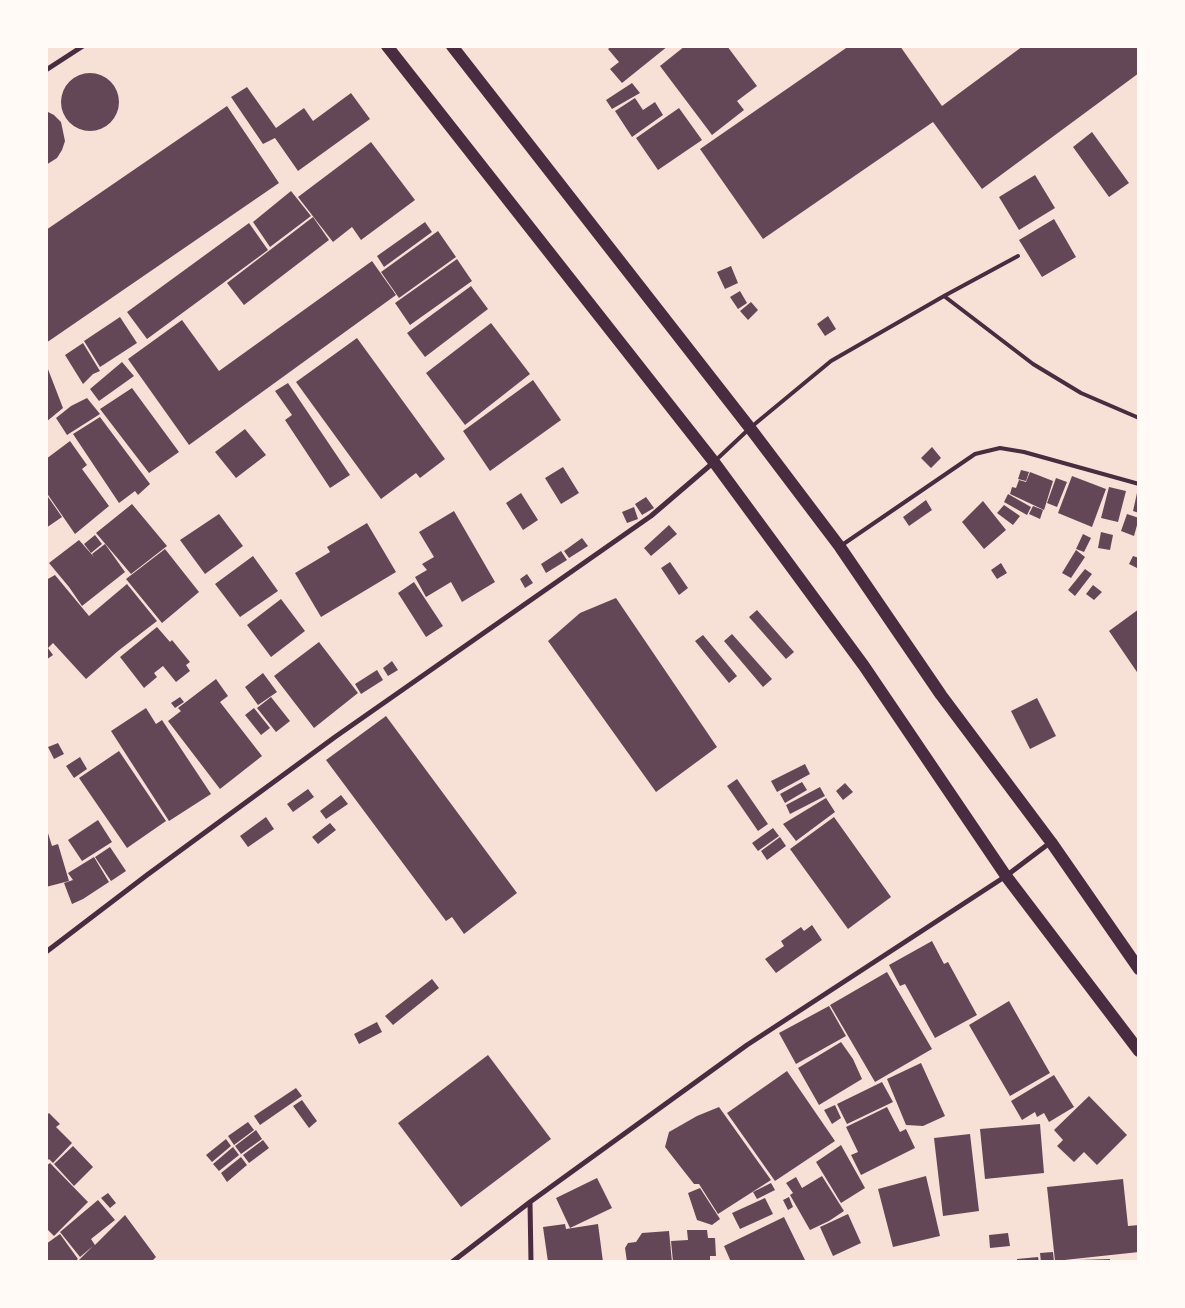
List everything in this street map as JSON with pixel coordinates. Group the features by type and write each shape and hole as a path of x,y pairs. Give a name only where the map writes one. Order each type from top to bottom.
{"main road":[{"path":"387,46 714,462 864,666 1006,876 1139,1051"},
{"path":"452,46 750,428 840,547 941,695 1051,842 1139,969"}],"street":[{"path":"46,70 83,46"},
{"path":"46,952 335,737 651,516 714,462"},
{"path":"452,1262 530,1202 747,1045 1006,876 1051,842"},
{"path":"530,1202 531,1262"}],"lane":[{"path":"714,462 750,428 831,361 1018,256"},
{"path":"944,296 1033,364 1081,393 1139,418"},
{"path":"840,547 975,454 1000,448 1024,452 1139,484"}],"building":[{"path":"612,46 668,46 622,83 610,69 619,62 608,49"},
{"path":"685,46 727,46 757,86 737,101 744,110 712,135 660,66"},
{"path":"849,46 900,46 942,106 1023,46 1137,46 1139,49 1139,73 982,189 933,122 763,239 700,149"},
{"path":"84,73 96,73 111,81 119,96 119,108 111,123 96,131 84,131 69,123 61,108 61,96 69,81"},
{"path":"632,83 640,93 612,109 606,100"},
{"path":"247,87 276,128 304,108 313,121 351,93 370,119 298,171 275,138 263,144 231,97"},
{"path":"635,98 643,110 655,102 663,115 632,137 615,111"},
{"path":"227,106 279,183 46,343 46,230"},
{"path":"679,108 702,140 658,170 636,138"},
{"path":"46,111 54,115 61,122 65,141 57,158 46,165"},
{"path":"1092,132 1129,183 1109,197 1073,147"},
{"path":"371,142 415,200 361,240 352,227 333,242 298,197"},
{"path":"1035,175 1055,208 1019,230 999,197"},
{"path":"291,191 311,216 270,247 253,222"},
{"path":"313,217 329,240 244,305 227,283"},
{"path":"1054,219 1076,257 1042,277 1019,240"},
{"path":"425,222 432,232 384,267 377,256"},
{"path":"249,223 268,250 147,339 127,312"},
{"path":"438,231 456,257 399,298 381,272"},
{"path":"457,259 472,281 410,325 395,303"},
{"path":"372,261 396,295 189,445 128,359 182,320 219,371"},
{"path":"731,266 738,283 725,289 717,272"},
{"path":"471,286 488,309 425,357 407,333"},
{"path":"740,291 747,303 738,309 730,297"},
{"path":"751,302 758,310 748,320 740,311"},
{"path":"828,316 836,329 825,336 817,324"},
{"path":"120,317 137,343 100,367 84,341"},
{"path":"491,323 530,374 465,425 426,373"},
{"path":"357,338 445,459 420,478 416,473 381,499 296,382"},
{"path":"83,343 100,371 93,374 83,384 65,355"},
{"path":"122,362 134,376 99,401 90,389"},
{"path":"46,364 63,408 46,422"},
{"path":"533,380 561,420 490,471 463,431"},
{"path":"288,383 350,475 330,488 285,420 292,415 275,391"},
{"path":"132,388 179,452 149,473 100,409"},
{"path":"87,398 100,414 67,435 56,418 71,406"},
{"path":"100,417 150,484 138,495 135,491 119,503 73,434"},
{"path":"245,429 266,455 236,478 215,452"},
{"path":"70,441 87,465 82,469 109,506 75,534 46,492 46,459"},
{"path":"932,447 941,458 931,468 921,458"},
{"path":"563,467 579,493 561,504 545,478"},
{"path":"1021,470 1029,472 1026,481 1018,479"},
{"path":"1030,472 1053,481 1044,510 1010,494 1012,487 1016,488 1019,480 1026,482"},
{"path":"1072,476 1106,489 1092,527 1058,513"},
{"path":"1056,478 1067,482 1057,507 1047,503"},
{"path":"1109,487 1126,491 1118,522 1101,518"},
{"path":"521,493 538,520 523,530 506,503"},
{"path":"1137,493 1139,494 1139,513 1133,511"},
{"path":"46,494 62,517 46,528"},
{"path":"1008,494 1031,507 1027,515 1004,502"},
{"path":"646,497 654,508 642,515 635,504"},
{"path":"926,500 932,510 909,526 903,517"},
{"path":"983,501 1006,530 984,549 962,522"},
{"path":"132,504 167,546 131,574 96,533"},
{"path":"1004,505 1020,516 1013,525 997,513"},
{"path":"1033,506 1043,510 1040,519 1029,514"},
{"path":"634,507 638,519 627,523 622,512"},
{"path":"454,511 495,582 462,602 451,582 426,597 415,577 427,570 422,564 434,557 419,532"},
{"path":"219,514 243,546 205,574 180,540"},
{"path":"1127,514 1139,518 1134,536 1121,531"},
{"path":"367,523 396,572 321,617 295,573 330,552 327,547"},
{"path":"669,525 677,534 651,556 644,548"},
{"path":"1101,532 1113,535 1110,550 1098,548"},
{"path":"1083,534 1091,538 1084,552 1076,549"},
{"path":"95,535 102,544 91,553 84,544"},
{"path":"582,538 588,546 569,558 564,551"},
{"path":"79,540 94,557 92,554 105,544 125,572 82,606 49,563"},
{"path":"165,549 199,592 162,623 126,579"},
{"path":"1076,550 1085,557 1071,578 1062,573"},
{"path":"561,551 567,560 546,573 541,564"},
{"path":"253,556 278,591 240,617 215,584"},
{"path":"1133,556 1139,558 1137,568 1129,564"},
{"path":"670,562 688,588 679,595 661,568"},
{"path":"1001,563 1007,573 997,579 991,570"},
{"path":"1085,569 1092,574 1075,596 1068,590"},
{"path":"527,574 533,583 525,588 520,579"},
{"path":"55,575 89,616 127,584 157,621 86,679 53,643 48,648 53,655 46,660 46,580"},
{"path":"414,582 443,626 426,637 398,593"},
{"path":"1093,585 1102,592 1094,600 1086,594"},
{"path":"616,598 717,747 656,792 548,641 580,613"},
{"path":"281,599 305,631 271,657 247,625"},
{"path":"1139,609 1139,675 1109,631"},
{"path":"757,610 794,652 786,659 749,617"},
{"path":"157,627 170,642 172,640 190,662 186,665 190,671 176,682 163,666 154,673 157,677 144,688 120,657"},
{"path":"732,634 772,679 763,687 724,641"},
{"path":"703,635 737,676 729,683 695,641"},
{"path":"319,642 358,693 314,728 274,676"},
{"path":"392,661 398,670 388,676 383,668"},
{"path":"377,670 383,680 361,694 355,684"},
{"path":"263,673 277,692 258,705 245,687"},
{"path":"216,679 228,696 220,702 262,756 220,789 168,721 181,711 178,708"},
{"path":"180,697 184,702 175,708 171,703"},
{"path":"271,697 290,721 276,732 257,708"},
{"path":"1037,698 1056,736 1030,749 1011,711"},
{"path":"146,708 156,724 162,720 211,794 169,821 111,731"},
{"path":"254,708 270,728 261,735 245,715"},
{"path":"386,716 517,893 464,934 452,917 446,921 326,760"},
{"path":"58,743 64,754 54,759 48,747"},
{"path":"119,751 166,821 127,848 79,778"},
{"path":"80,757 87,769 74,778 66,766"},
{"path":"805,764 810,774 777,792 771,781"},
{"path":"737,779 768,824 758,831 727,786"},
{"path":"802,782 807,790 785,803 780,794"},
{"path":"845,783 853,792 843,800 836,791"},
{"path":"820,787 825,796 790,814 786,805"},
{"path":"308,789 314,797 293,812 287,804"},
{"path":"341,795 348,804 326,819 320,811"},
{"path":"826,798 835,812 796,841 783,824"},
{"path":"266,817 274,829 248,847 240,836"},
{"path":"834,817 891,897 848,929 790,849"},
{"path":"98,820 112,842 82,861 68,840"},
{"path":"330,823 336,830 318,844 312,837"},
{"path":"773,828 779,836 758,851 752,843"},
{"path":"47,830 52,846 58,844 69,881 46,887"},
{"path":"780,837 786,846 767,860 761,851"},
{"path":"110,847 126,871 111,881 95,857"},
{"path":"94,857 109,882 72,904 64,883 73,880 68,873"},
{"path":"812,925 822,940 776,973 765,959 784,946 781,941 801,927 804,931"},
{"path":"932,941 944,964 948,962 977,1015 935,1038 905,984 900,986 889,965"},
{"path":"887,972 932,1049 875,1082 830,1005"},
{"path":"432,979 439,988 393,1025 385,1016"},
{"path":"1009,1001 1050,1073 1010,1096 969,1025"},
{"path":"829,1006 846,1036 796,1064 779,1033"},
{"path":"377,1022 382,1032 359,1044 354,1034"},
{"path":"841,1042 853,1059 862,1079 819,1105 798,1068"},
{"path":"488,1055 551,1139 461,1207 398,1123"},
{"path":"921,1063 945,1116 923,1126 906,1125 887,1079"},
{"path":"787,1071 835,1141 775,1181 727,1113"},
{"path":"1054,1075 1074,1107 1049,1122 1044,1113 1037,1117 1035,1112 1022,1120 1011,1101"},
{"path":"882,1082 893,1102 847,1124 837,1104"},
{"path":"296,1088 302,1096 260,1125 254,1116"},
{"path":"1089,1096 1127,1135 1097,1165 1084,1152 1074,1162 1057,1146 1063,1140 1054,1130"},
{"path":"302,1100 317,1121 309,1128 293,1106"},
{"path":"835,1105 841,1118 832,1124 824,1110"},
{"path":"719,1107 771,1180 718,1214 699,1184 694,1184 665,1147 669,1132 697,1116"},
{"path":"887,1107 900,1132 906,1129 915,1148 861,1175 851,1155 858,1152 846,1127"},
{"path":"49,1113 60,1124 56,1127 72,1143 53,1163 49,1159 46,1162 46,1116"},
{"path":"248,1122 254,1130 234,1145 228,1136"},
{"path":"1040,1124 1044,1173 985,1179 980,1129"},
{"path":"256,1130 262,1139 241,1154 235,1146"},
{"path":"970,1134 979,1211 943,1216 934,1138"},
{"path":"226,1139 231,1146 212,1162 206,1155"},
{"path":"263,1140 269,1148 249,1163 243,1155"},
{"path":"841,1145 865,1188 841,1203 816,1162"},
{"path":"73,1146 93,1167 74,1186 54,1164"},
{"path":"233,1147 239,1155 219,1171 213,1164"},
{"path":"241,1157 247,1165 227,1182 221,1173"},
{"path":"50,1163 88,1202 54,1236 46,1228 46,1166"},
{"path":"822,1176 844,1211 810,1230 790,1195 793,1193 786,1183 796,1177 802,1188"},
{"path":"926,1176 940,1236 893,1247 878,1189"},
{"path":"597,1178 612,1208 570,1228 556,1198"},
{"path":"1123,1179 1128,1226 1139,1225 1139,1252 1055,1261 1047,1187"},
{"path":"771,1183 775,1190 757,1199 753,1192"},
{"path":"700,1188 720,1219 712,1225 697,1220 688,1193"},
{"path":"108,1193 116,1203 110,1208 101,1198"},
{"path":"789,1197 793,1207 788,1210 783,1200"},
{"path":"765,1198 773,1214 740,1229 732,1213"},
{"path":"98,1200 115,1220 91,1239 95,1245 125,1215 156,1257 151,1262 77,1262 93,1246 80,1257 60,1232"},
{"path":"848,1214 861,1243 833,1256 820,1227"},
{"path":"784,1217 806,1262 731,1262 724,1246"},
{"path":"565,1224 566,1229 598,1224 603,1262 548,1262 543,1227"},
{"path":"687,1230 707,1230 708,1238 715,1238 716,1256 710,1256 710,1262 673,1262 671,1241 688,1240"},
{"path":"669,1231 672,1262 627,1262 625,1248 628,1243 636,1242 642,1233"},
{"path":"1008,1233 1010,1246 990,1248 989,1235"},
{"path":"60,1234 78,1259 74,1262 46,1262 46,1244"},
{"path":"1053,1252 1054,1262 1041,1262 1040,1253"},
{"path":"1038,1257 1039,1262 1017,1262 1017,1259"},
{"path":"1110,1259 1110,1262 1078,1262 1078,1260"}]}
